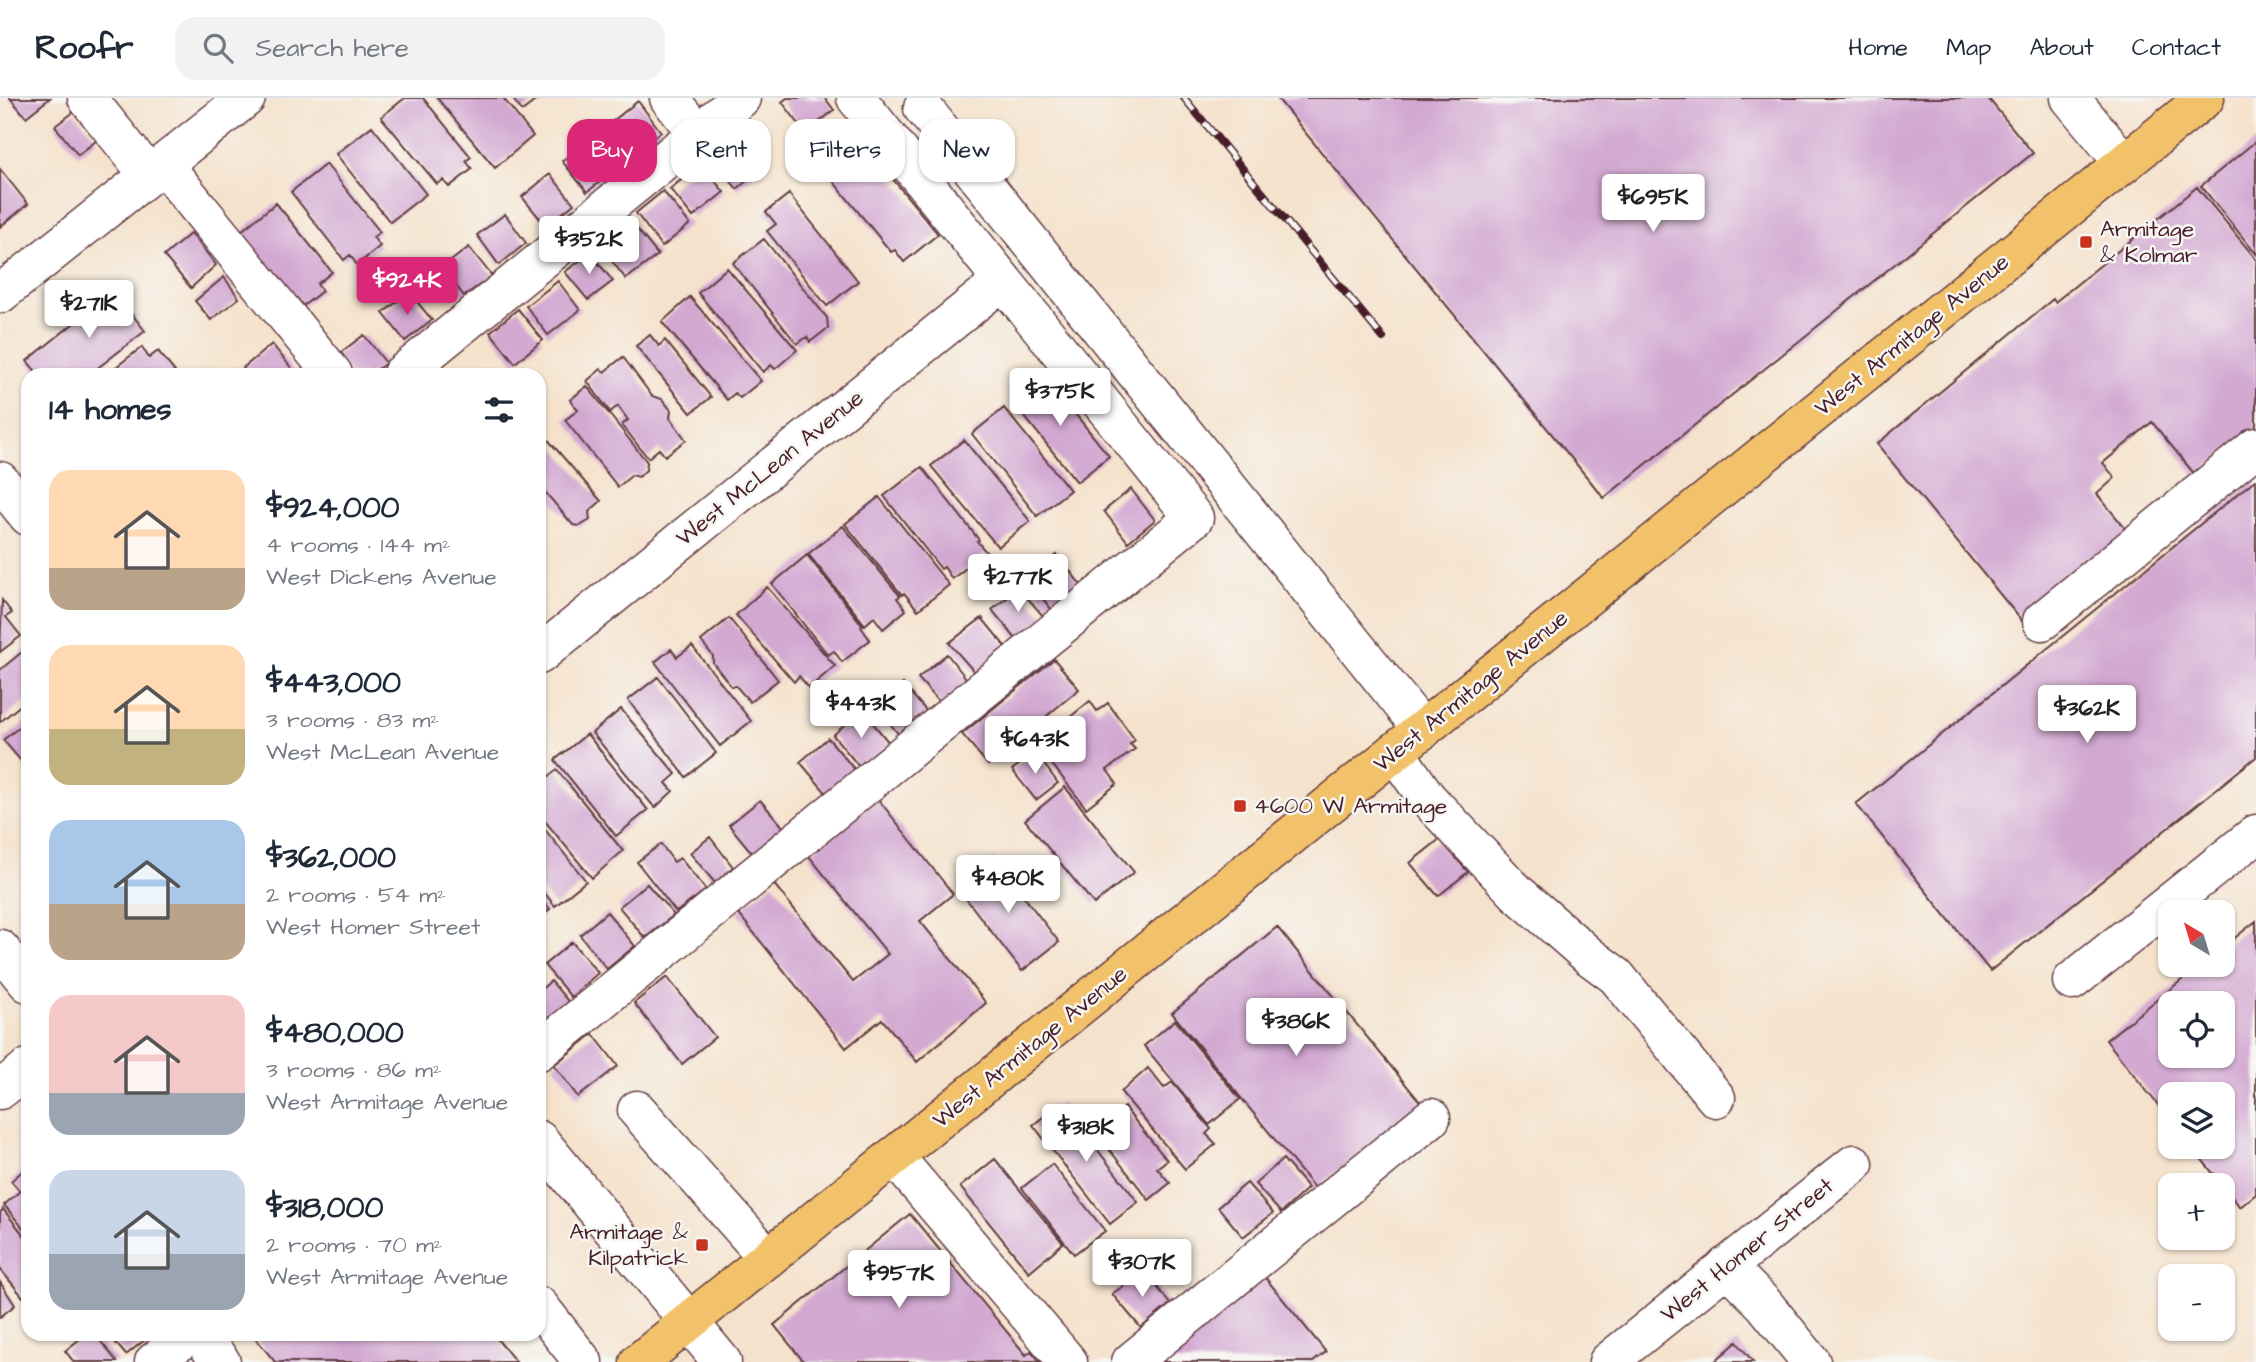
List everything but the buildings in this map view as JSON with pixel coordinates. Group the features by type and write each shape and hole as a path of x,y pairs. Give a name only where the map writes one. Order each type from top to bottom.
{"main road":[{"name":"West Armitage Avenue","path":"639,1362 2205,98"}],"street":[{"path":"87,98 156,169 328,368"},
{"path":"0,294 246,98"},
{"path":"669,98 685,119"},
{"path":"715,119 741,98"},
{"path":"546,1045 1194,518 856,98"},
{"path":"2070,98 2124,163"},
{"path":"923,108 1409,741 1427,798 1516,892 1616,976 1716,1098"},
{"path":"409,368 671,155"},
{"name":"West McLean Avenue","path":"546,649 1002,281"},
{"path":"2042,621 2256,447"},
{"path":"0,481 21,507"},
{"path":"2072,981 2256,834"},
{"path":"0,949 21,974"},
{"path":"0,1090 21,1074"},
{"path":"638,1110 768,1258"},
{"path":"1131,1362 1431,1118"},
{"path":"546,1149 722,1362"},
{"path":"894,1156 1068,1362"},
{"name":"West Homer Street","path":"1608,1362 1854,1164"},
{"path":"1726,1266 1764,1304 1811,1362"},
{"path":"546,1315 583,1362"},
{"path":"154,1362 180,1341"},
{"path":"204,1341 221,1362"}],"railway":[{"path":"1184,98 1383,338"}],"place":[{"name":"Armitage & Kolmar","path":"2086,242"},
{"name":"4600 W Armitage","path":"1240,806"},
{"name":"Armitage & Kilpatrick","path":"702,1245"}]}
